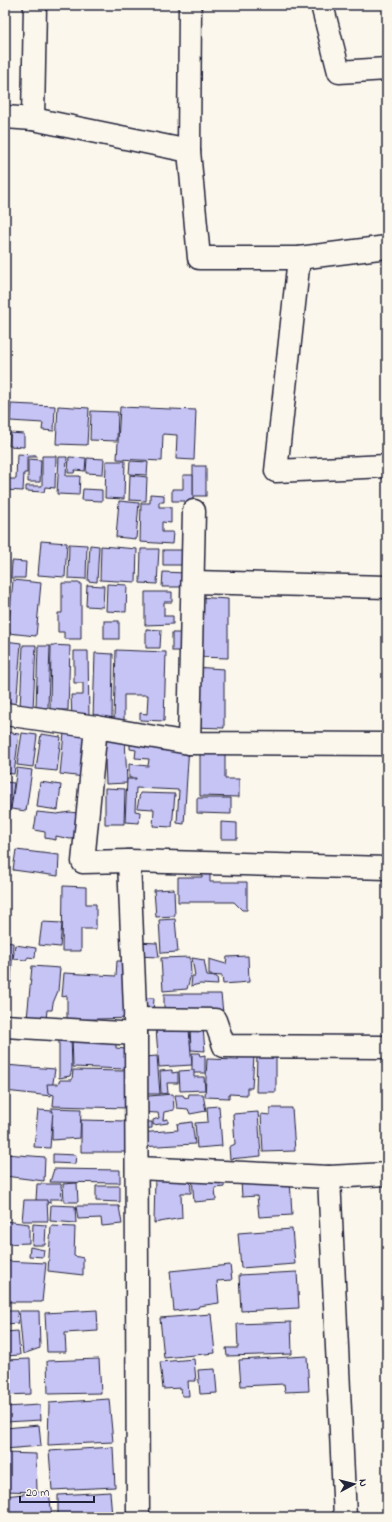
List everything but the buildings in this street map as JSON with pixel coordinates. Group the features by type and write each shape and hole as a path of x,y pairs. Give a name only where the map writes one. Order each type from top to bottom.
{"street":[{"path":"33,119 35,5"},
{"path":"190,5 189,151 199,258 299,258 387,247"},
{"path":"322,5 339,72 387,69"},
{"path":"5,117 33,119 189,151"},
{"path":"299,258 276,471 387,466"},
{"path":"190,743 194,511"},
{"path":"193,582 387,587"},
{"path":"5,714 96,727 190,743 387,744"},
{"path":"96,727 83,862 387,868"},
{"path":"129,862 136,1027 138,1517"},
{"path":"5,1026 136,1027 215,1020 224,1046 387,1047"},
{"path":"137,1168 329,1177 387,1174"},
{"path":"329,1177 345,1517"}]}
